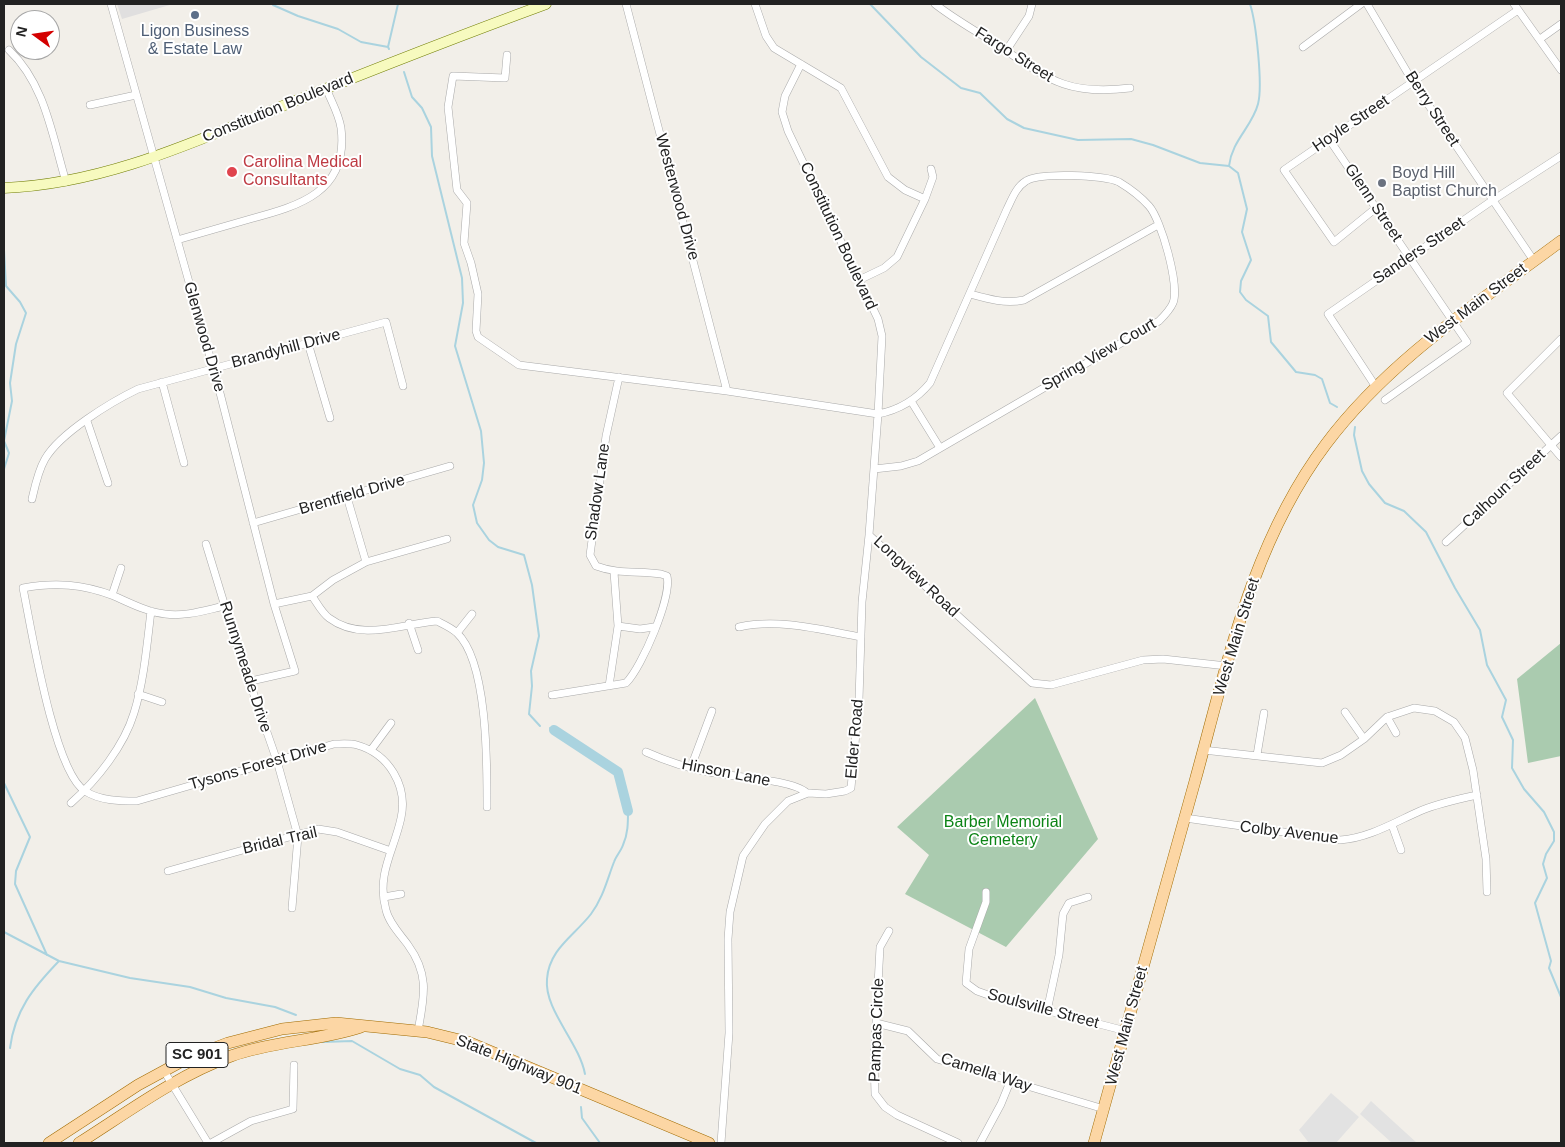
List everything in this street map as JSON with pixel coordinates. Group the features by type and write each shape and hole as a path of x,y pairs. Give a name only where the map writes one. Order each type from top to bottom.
{"main road":[{"name":"West Main Street","path":"1094,1143 1227,666 1259,563 1284,509 1326,444 1376,387 1415,350 1561,241"},
{"name":"State Highway 901","path":"49,1143 186,1059 228,1043 282,1029 336,1022 418,1031 468,1042 709,1143"},
{"name":"SC 901","path":"79,1143 191,1073 232,1056 284,1042 336,1035 365,1026"}],"street":[{"name":"Glenwood Drive","path":"111,4 152,158 177,240 274,604 295,671 251,682"},
{"name":"Constitution Boulevard","path":"4,188 66,182 152,158 408,55 546,4"},
{"name":"Westerwood Drive","path":"626,4 727,391"},
{"path":"755,4 766,36 774,48 841,88 888,177 905,190 925,199"},
{"name":"Fargo Street","path":"936,4 1039,74 1074,87 1111,90 1130,88"},
{"path":"1006,51 1026,22 1032,4"},
{"path":"1303,47 1361,4"},
{"name":"Berry Street","path":"1367,4 1413,82 1534,261"},
{"path":"1516,7 1561,70"},
{"name":"Hoyle Street","path":"1376,208 1334,242 1284,170 1413,82 1516,7"},
{"path":"1540,39 1561,24"},
{"path":"9,50 22,62 38,89 66,182"},
{"path":"507,55 505,78 453,76 448,107 457,190 467,203 464,243 471,262 478,294 476,334 519,365 727,391 878,414"},
{"name":"Constitution Boulevard","path":"801,64 785,96 782,112 788,131 878,319 882,336 878,414"},
{"path":"177,240 292,208 320,191 336,167 341,146 341,126 326,88"},
{"path":"90,105 136,94"},
{"name":"Glenn Street","path":"1329,139 1467,342 1385,400"},
{"name":"Sanders Street","path":"1376,387 1328,314 1493,200 1561,156"},
{"path":"859,280 884,268 897,257 925,199 933,177 931,169"},
{"name":"Spring View Court","path":"874,469 909,464 940,448 1159,321 1173,303 1176,286 1158,225 1150,207 1118,182 1055,175 1039,175 1026,181 1016,191 930,382 921,393 910,401 890,412 878,414"},
{"path":"970,294 1000,301 1024,300 1158,225"},
{"name":"Brandyhill Drive","path":"32,499 39,471 46,458 72,430 116,399 138,389 386,322 403,386"},
{"path":"1561,339 1506,393 1561,457"},
{"path":"308,343 330,418"},
{"name":"Shadow Lane","path":"614,572 596,566 590,550 606,436 619,377"},
{"path":"162,382 184,463"},
{"path":"910,401 940,448"},
{"name":"Longview Road","path":"878,414 869,535 1032,683 1051,685 1143,660 1163,659 1227,666"},
{"path":"87,421 108,483"},
{"name":"Calhoun Street","path":"1446,542 1561,436"},
{"name":"Brentfield Drive","path":"253,523 450,466"},
{"path":"347,497 366,562"},
{"name":"Elder Road","path":"721,1143 729,1033 728,942 730,912 743,856 765,824 788,801 806,793 826,794 845,791 851,788 869,535"},
{"path":"274,604 312,596 333,580 366,562 447,539"},
{"name":"Runnymeade Drive","path":"206,544 236,646 251,682 277,761 298,836 292,908"},
{"path":"112,595 121,568"},
{"path":"552,694 609,686 626,683 633,676 645,653 654,627 660,619 669,585 667,576 650,572 614,572 618,626 609,686"},
{"path":"84,791 70,772 59,744 38,661 23,588 44,584 71,584 112,595 151,611 178,615 225,606"},
{"path":"312,596 328,617 352,630 366,632 437,621 457,633 476,671 484,711 487,807"},
{"path":"71,802 84,791 127,731 138,694 151,611"},
{"path":"457,633 472,614"},
{"path":"740,627 756,623 778,624 861,637"},
{"path":"409,624 418,650"},
{"path":"618,626 640,629 654,627"},
{"path":"138,694 162,702"},
{"path":"1203,750 1322,763 1341,755 1364,739 1387,717 1414,708 1434,711 1454,722 1465,738 1477,795 1486,859 1487,892"},
{"path":"691,767 712,711"},
{"path":"1345,712 1364,739"},
{"path":"1257,755 1264,713"},
{"path":"1387,717 1396,733"},
{"path":"372,750 391,723"},
{"name":"Tysons Forest Drive","path":"84,791 114,801 137,801 334,744 355,744 372,750 393,770 400,786 401,817 382,874 386,911 392,924 421,966 424,986 418,1031"},
{"name":"Hinson Lane","path":"646,752 669,762 707,772 787,785 802,789 806,793"},
{"name":"Colby Avenue","path":"1185,818 1340,840 1359,837 1446,802 1477,795"},
{"path":"1392,825 1401,850"},
{"name":"Bridal Trail","path":"168,870 318,830 337,832 391,851"},
{"name":"Soulsville Street","path":"986,892 986,902 969,948 966,983 977,991 991,996 1126,1031"},
{"path":"384,897 401,894"},
{"path":"1047,1011 1060,955 1063,914 1069,903 1088,897"},
{"name":"Pampas Circle","path":"889,931 880,947 875,1094 885,1107 897,1115 958,1143"},
{"name":"Camella Way","path":"876,1023 908,1031 936,1059 1104,1109"},
{"path":"164,1071 209,1143 251,1121 293,1109 294,1065"},
{"path":"980,1143 1001,1104 1010,1082"}],"shaded area":[{"path":"117,4 173,4 122,19"},
{"path":"1331,1093 1359,1117 1336,1143 1309,1143 1299,1130"},
{"path":"1371,1101 1417,1143 1392,1143 1360,1114"}],"green space":[{"path":"1561,643 1561,756 1528,763 1517,679"},
{"name":"Barber Memorial Cemetery","path":"1035,698 1098,839 1006,947 905,894 929,855 897,827"}],"waterway":[{"path":"389,49 398,4"},
{"path":"870,4 921,57 961,88 980,93 1007,119 1024,128 1078,140 1131,139 1153,145 1200,163 1229,166 1238,173 1247,209 1242,232 1251,260 1241,281 1240,292 1246,300 1268,316 1271,342 1296,372 1315,375 1322,379 1330,403 1337,407"},
{"path":"1229,166 1234,149 1258,104 1260,83 1258,54 1250,4"},
{"path":"273,5 298,16 338,29 361,42 388,47"},
{"path":"404,72 412,97 422,108 431,127 432,156 462,278 463,303 455,346 481,431 484,463 482,480 473,505 477,523 489,540 498,547 524,555 532,585 539,636 531,671 532,686 529,714 540,726"},
{"path":"4,250 6,286 20,302 26,313 16,344 10,383 12,401 4,441 9,453 4,469"},
{"path":"1355,427 1354,435 1362,471 1369,484 1385,503 1404,511 1426,532 1455,588 1480,630 1487,665 1506,700 1502,717 1513,740 1512,768 1524,789 1544,812 1554,832 1554,841 1546,854 1543,864 1547,878 1535,903 1551,961 1549,968 1561,997"},
{"path":"550,728 554,730"},
{"path":"554,730 618,772 628,811"},
{"path":"4,783 30,837 16,871 15,884 47,955"},
{"path":"585,1074 582,1062 551,1002 547,979 552,959 557,951 591,914 599,902 615,860 625,841 628,811"},
{"path":"4,932 59,961 130,978 190,987 226,998 275,1007 296,1015"},
{"path":"10,1048 16,1022 27,1000 33,990 59,961"},
{"path":"323,1042 352,1041 400,1069 420,1075 434,1087 536,1143"},
{"path":"581,1107 582,1118 600,1143"}],"place":[{"name":"Ligon Business & Estate Law","path":"195,15"},
{"name":"Carolina Medical Consultants","path":"232,172"},
{"name":"Boyd Hill Baptist Church","path":"1382,183"}]}
